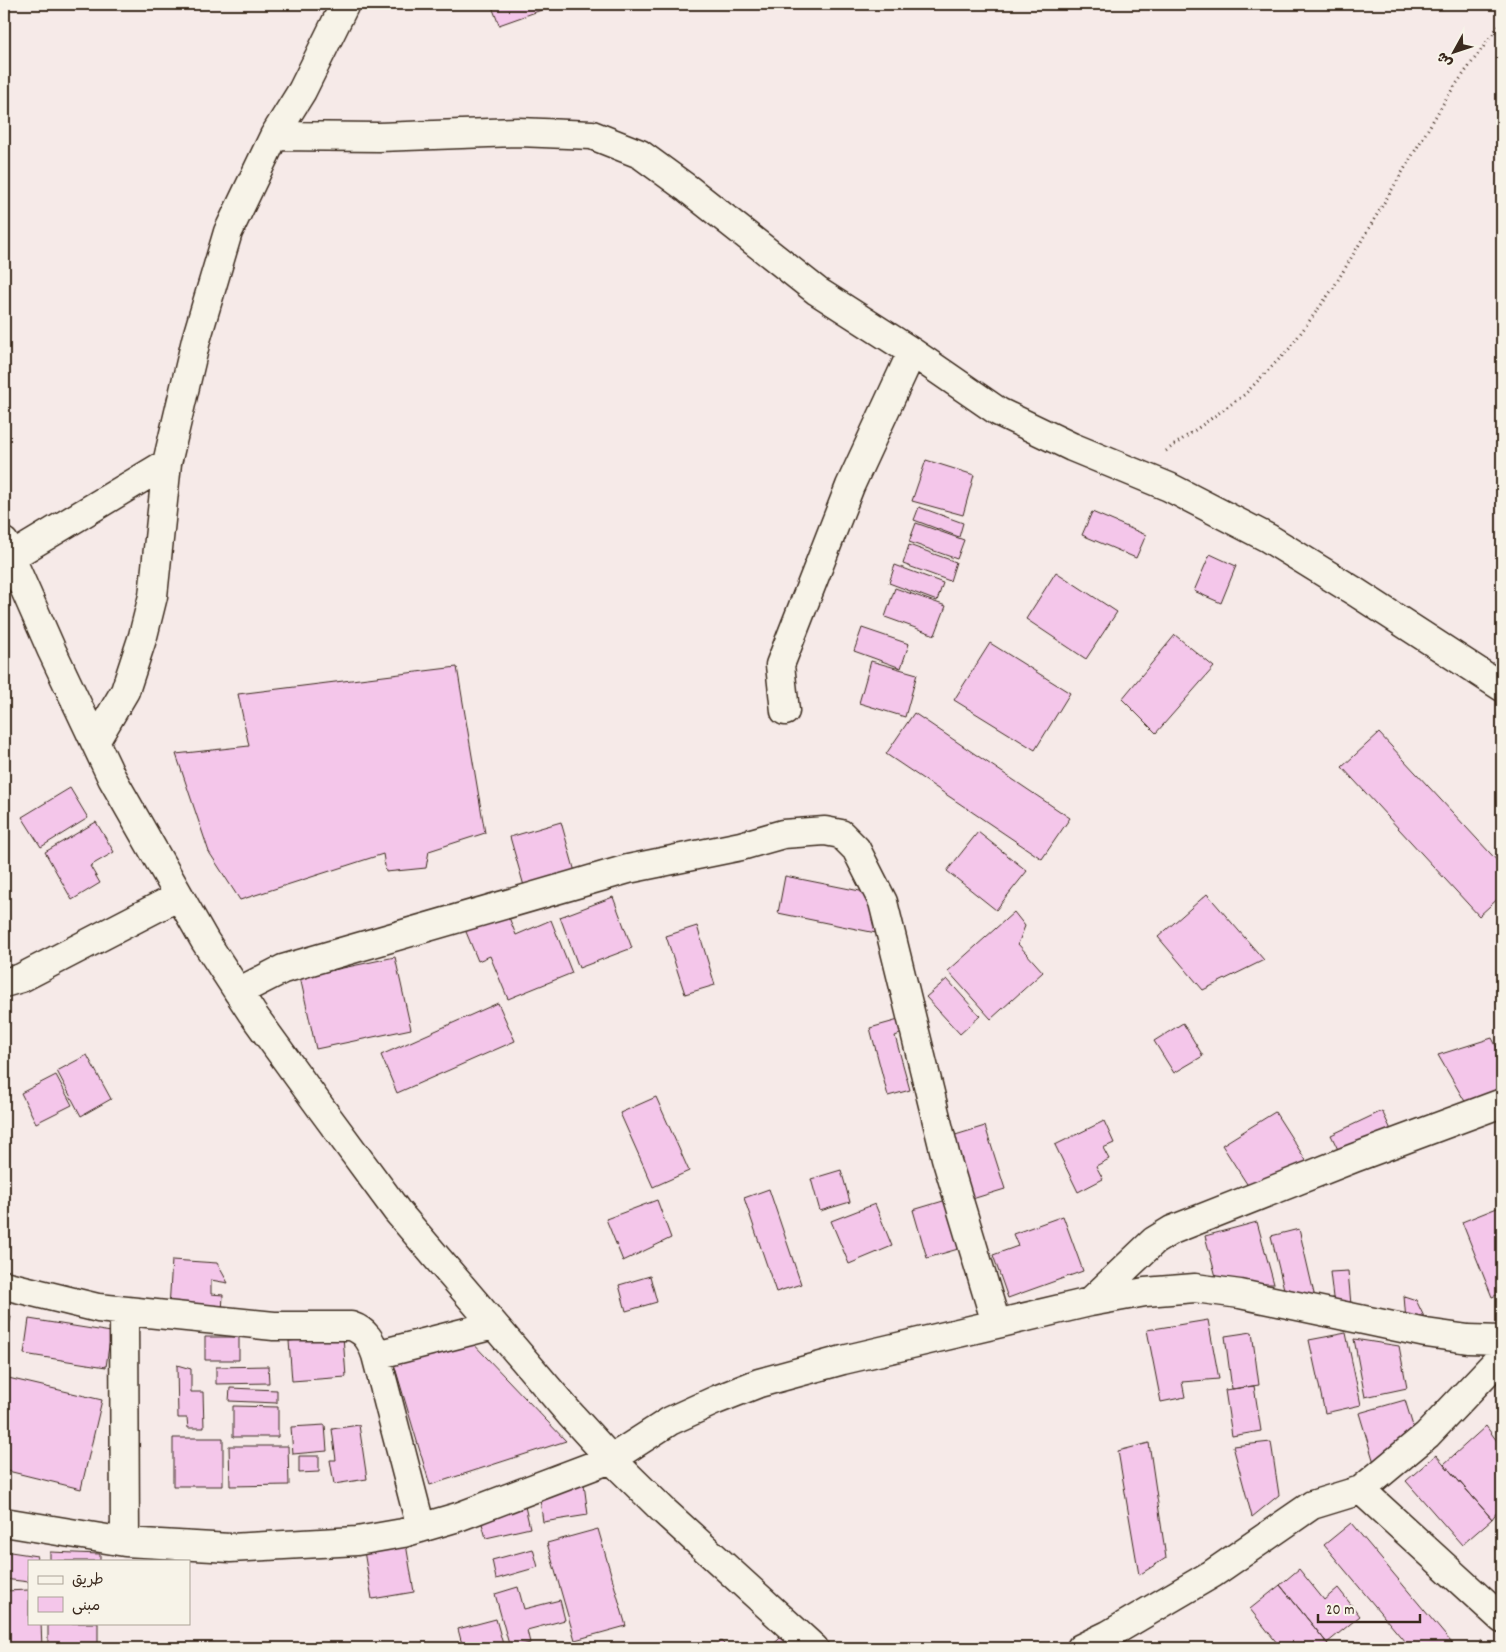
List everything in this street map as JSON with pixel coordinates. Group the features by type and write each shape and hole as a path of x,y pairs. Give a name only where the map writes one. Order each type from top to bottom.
{"street":[{"path":"95,742 125,691 145,628 153,596 168,462 196,340 228,232 274,136 302,91 345,4"},
{"path":"274,136 379,137 518,132 592,135 640,154 662,169 817,291 912,352 999,412 1072,447 1169,486 1268,538 1502,687"},
{"path":"785,711 780,665 850,486 912,352"},
{"path":"168,462 7,549 112,778 205,941 238,992 397,1211 570,1414 611,1459 664,1511 814,1648"},
{"path":"238,992 284,970 628,869 741,846 783,834 825,831 841,834 856,850 883,902 946,1158 996,1324"},
{"path":"4,983 21,978 179,896"},
{"path":"1090,1302 1154,1241 1172,1230 1354,1158 1502,1103"},
{"path":"4,1285 98,1308 274,1326 352,1326 359,1329 372,1343 376,1355 422,1528"},
{"path":"4,1522 125,1542 230,1548 357,1541 422,1528 611,1459 670,1421 760,1383 843,1360 1090,1302 1145,1292 1195,1288 1240,1294 1426,1333 1502,1340"},
{"path":"124,1311 125,1542"},
{"path":"376,1355 494,1325"},
{"path":"1081,1648 1108,1635 1212,1574 1312,1505 1361,1490 1426,1435 1502,1356"},
{"path":"1361,1490 1502,1619"}],"path":[{"path":"1135,473 1244,395 1289,349 1332,290 1449,94 1502,21"}],"building":[{"path":"491,4 546,4 547,8 499,25"},
{"path":"926,460 974,475 963,515 912,501"},
{"path":"919,507 963,523 959,537 914,520"},
{"path":"1092,512 1146,535 1136,558 1082,535"},
{"path":"916,523 964,540 957,559 909,542"},
{"path":"909,545 956,562 950,581 903,564"},
{"path":"1210,554 1236,566 1221,603 1194,591"},
{"path":"895,565 943,583 937,601 889,583"},
{"path":"1056,572 1117,612 1086,659 1026,619"},
{"path":"895,588 946,606 935,635 885,617"},
{"path":"862,628 909,644 901,668 854,651"},
{"path":"1175,635 1214,667 1156,733 1122,699"},
{"path":"990,643 1070,693 1035,750 954,700"},
{"path":"871,661 917,674 905,717 859,703"},
{"path":"457,667 485,833 429,851 426,868 386,872 383,854 240,900 209,852 176,754 249,746 238,694"},
{"path":"914,713 1070,818 1042,859 886,754"},
{"path":"1379,733 1502,866 1502,895 1479,916 1342,767"},
{"path":"70,788 88,818 41,847 22,817"},
{"path":"96,822 114,852 90,866 100,883 72,900 45,852"},
{"path":"561,822 575,872 524,886 510,837"},
{"path":"978,832 1027,871 996,910 947,871"},
{"path":"785,876 870,893 876,933 778,913"},
{"path":"1207,894 1264,960 1203,990 1158,937"},
{"path":"613,897 632,948 579,968 560,917"},
{"path":"506,910 516,935 551,920 572,973 508,999 490,956 478,961 464,927"},
{"path":"1014,912 1025,926 1018,944 1043,972 991,1019 948,971"},
{"path":"697,926 715,985 685,994 666,936"},
{"path":"395,957 411,1029 316,1049 300,977"},
{"path":"947,979 980,1016 960,1034 926,997"},
{"path":"498,1003 515,1041 397,1093 381,1055"},
{"path":"902,1019 905,1032 895,1036 910,1090 888,1096 870,1028"},
{"path":"1183,1023 1203,1056 1174,1073 1154,1041"},
{"path":"1492,1038 1502,1057 1502,1089 1467,1105 1438,1055"},
{"path":"87,1055 111,1099 81,1116 57,1071"},
{"path":"56,1075 72,1105 36,1123 21,1093"},
{"path":"656,1097 689,1171 653,1187 620,1113"},
{"path":"1382,1111 1394,1136 1343,1160 1331,1135"},
{"path":"1275,1112 1307,1162 1254,1195 1222,1145"},
{"path":"1104,1121 1114,1143 1103,1148 1109,1159 1096,1166 1103,1179 1078,1192 1055,1145"},
{"path":"985,1126 1005,1189 972,1199 952,1136"},
{"path":"841,1170 850,1202 820,1211 811,1179"},
{"path":"769,1189 801,1284 776,1292 744,1198"},
{"path":"950,1199 965,1247 927,1258 913,1210"},
{"path":"657,1200 671,1238 623,1261 606,1219"},
{"path":"875,1204 892,1246 849,1264 831,1221"},
{"path":"1502,1206 1502,1293 1492,1297 1462,1222"},
{"path":"1063,1216 1083,1271 1008,1298 993,1255 1018,1246 1013,1234"},
{"path":"1257,1222 1274,1284 1218,1284 1205,1236"},
{"path":"1299,1229 1315,1298 1285,1293 1271,1236"},
{"path":"172,1260 217,1263 228,1283 211,1280 211,1294 223,1295 222,1312 169,1308"},
{"path":"1348,1271 1351,1305 1334,1306 1330,1272"},
{"path":"650,1276 657,1302 626,1311 619,1285"},
{"path":"1404,1296 1416,1300 1428,1325 1406,1321"},
{"path":"4,1315 11,1317 4,1344"},
{"path":"29,1319 111,1332 106,1367 24,1354"},
{"path":"1208,1320 1219,1379 1182,1382 1185,1397 1161,1402 1147,1330"},
{"path":"1252,1332 1259,1385 1232,1389 1225,1336"},
{"path":"1346,1333 1361,1405 1325,1413 1309,1340"},
{"path":"343,1336 346,1377 292,1381 289,1341"},
{"path":"466,1336 566,1441 430,1485 394,1364"},
{"path":"205,1337 239,1337 239,1360 205,1360"},
{"path":"1354,1339 1399,1346 1407,1388 1365,1397"},
{"path":"177,1365 191,1369 191,1392 203,1392 204,1428 188,1428 187,1418 178,1418"},
{"path":"268,1366 269,1383 216,1384 216,1367"},
{"path":"4,1377 102,1400 81,1489 4,1470"},
{"path":"1254,1386 1261,1431 1232,1436 1225,1390"},
{"path":"230,1388 277,1390 277,1403 229,1401"},
{"path":"1405,1400 1416,1436 1375,1466 1359,1413"},
{"path":"233,1406 278,1407 278,1437 233,1437"},
{"path":"325,1425 327,1451 293,1454 291,1427"},
{"path":"359,1425 367,1479 334,1484 330,1460 336,1460 332,1429"},
{"path":"1486,1426 1502,1448 1502,1505 1492,1519 1444,1464"},
{"path":"173,1438 223,1438 223,1486 173,1486"},
{"path":"1271,1442 1279,1495 1252,1517 1233,1446"},
{"path":"1149,1443 1166,1558 1139,1575 1118,1451"},
{"path":"229,1446 288,1446 289,1485 230,1486"},
{"path":"1436,1455 1492,1519 1462,1545 1406,1481"},
{"path":"299,1456 319,1456 319,1472 299,1473"},
{"path":"584,1484 588,1515 543,1522 539,1491"},
{"path":"524,1502 530,1528 486,1538 479,1513"},
{"path":"1351,1523 1456,1648 1410,1648 1324,1545"},
{"path":"598,1529 626,1626 575,1640 547,1543"},
{"path":"406,1544 414,1592 372,1599 364,1551"},
{"path":"533,1549 538,1567 496,1579 492,1560"},
{"path":"4,1551 37,1556 36,1560 28,1560 28,1582 4,1579"},
{"path":"50,1552 100,1554 100,1560 50,1560"},
{"path":"1299,1569 1324,1600 1338,1588 1360,1616 1327,1643 1280,1585"},
{"path":"1280,1585 1331,1648 1281,1648 1250,1609"},
{"path":"518,1587 524,1609 560,1600 565,1620 527,1630 530,1643 510,1648 495,1594"},
{"path":"28,1590 28,1624 41,1624 42,1648 4,1648 4,1591"},
{"path":"496,1619 504,1648 463,1648 458,1629"},
{"path":"48,1624 98,1624 98,1648 48,1648"},
{"path":"788,1631 800,1648 769,1648"},
{"path":"721,1641 728,1648 713,1648"}]}
